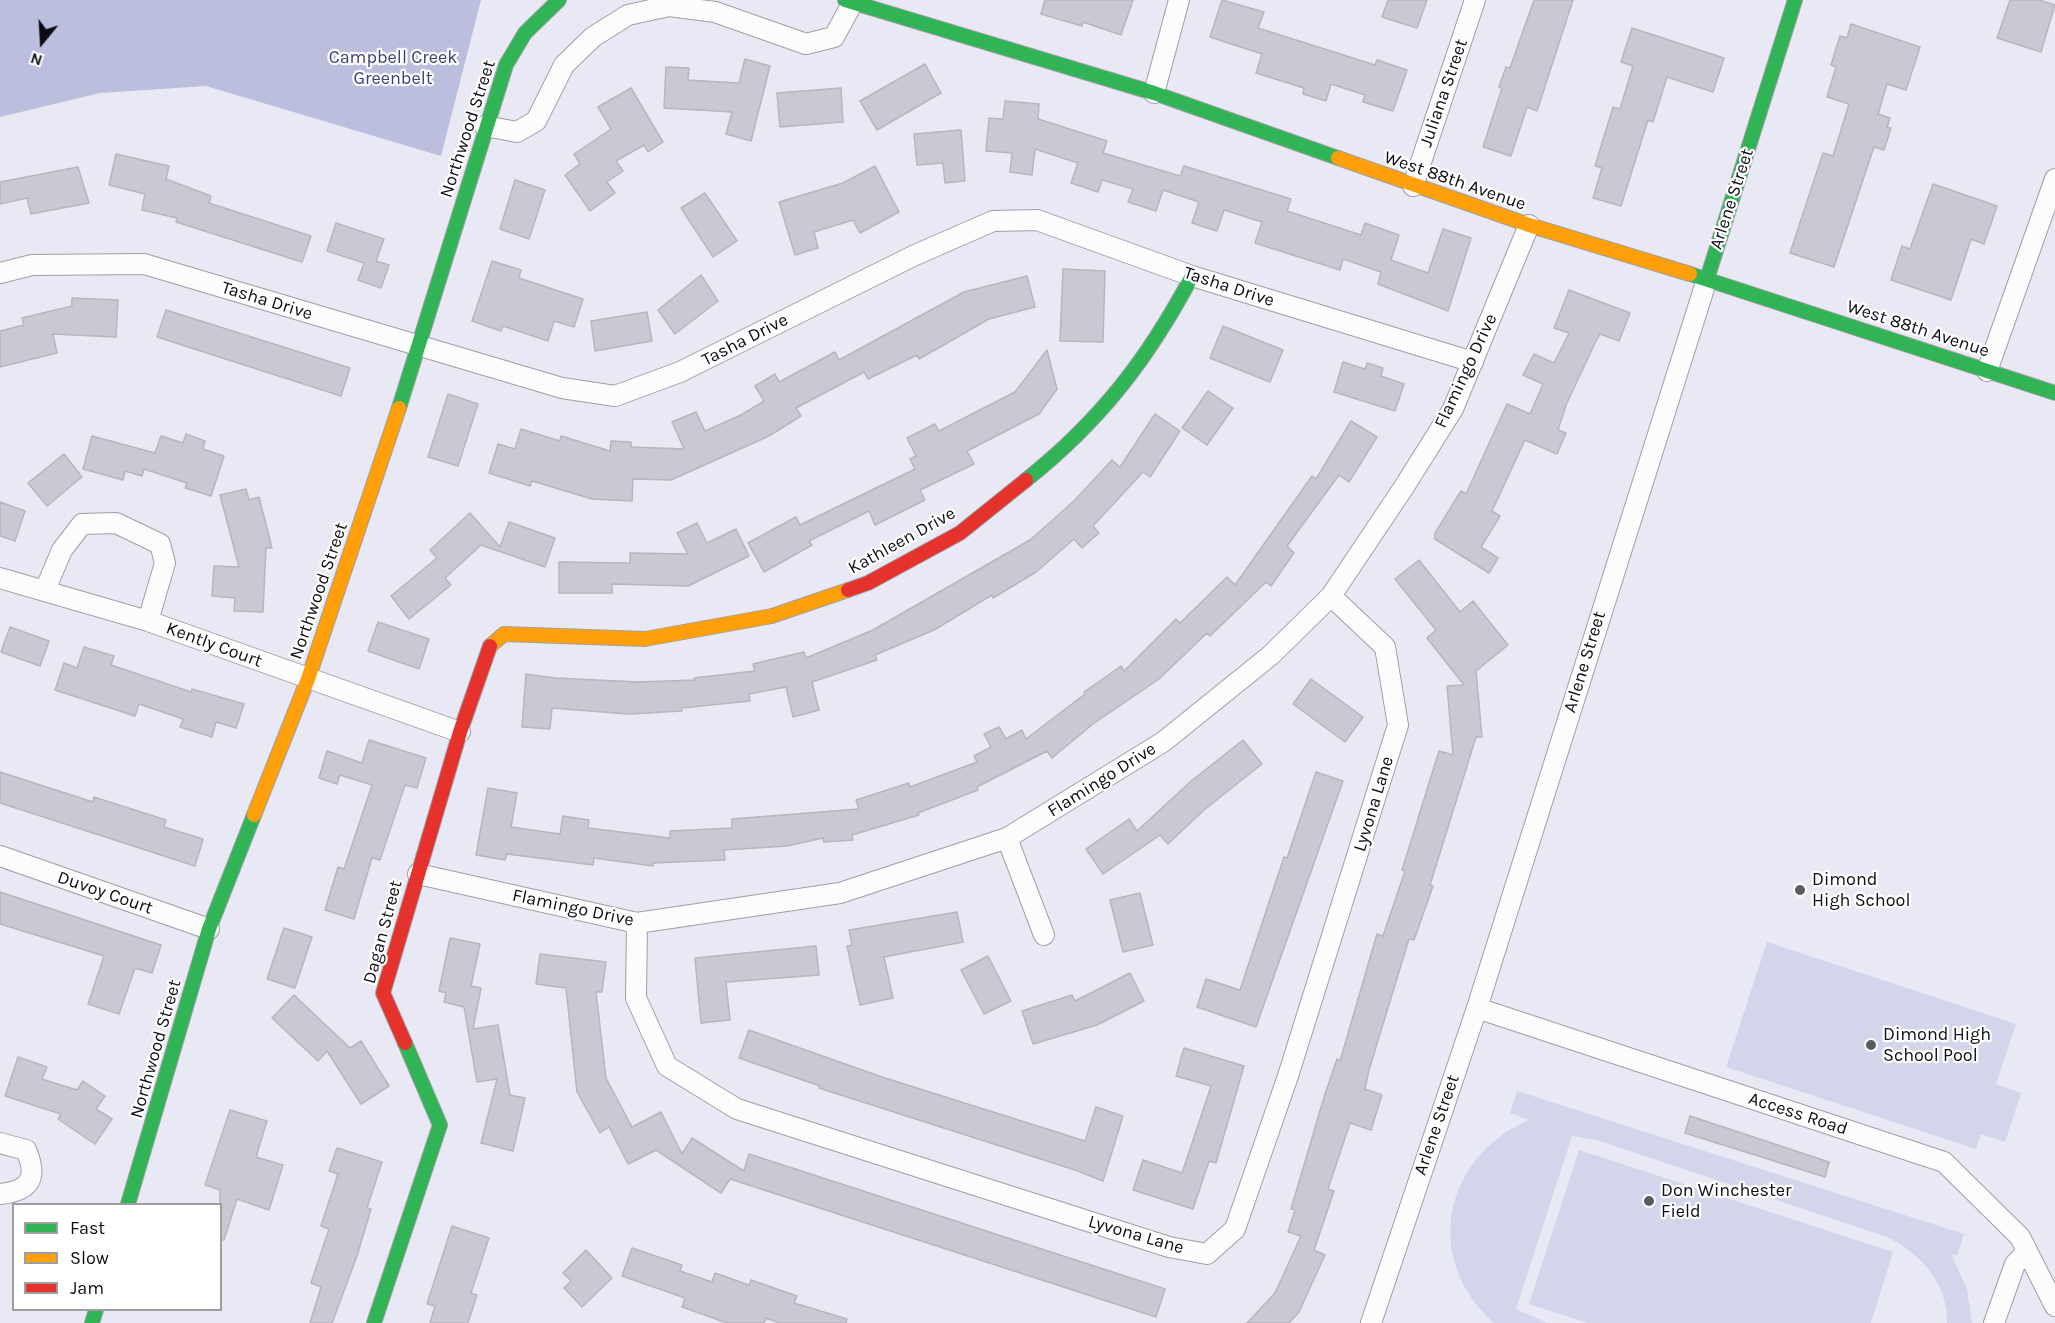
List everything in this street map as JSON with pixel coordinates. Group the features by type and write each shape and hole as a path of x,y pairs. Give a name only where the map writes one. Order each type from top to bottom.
{"street":[{"name":"Northwood Street","path":"128,1203 209,929 308,679 420,346 485,126 510,57 525,33 559,0"},
{"path":"1154,93 1179,0"},
{"name":"Juliana Street","path":"1413,186 1475,0"},
{"name":"Arlene Street","path":"1371,1323 1477,1008 1795,0"},
{"path":"485,126 517,132 536,121 564,65 593,38 628,15 669,6 715,12 806,44 834,37 849,1"},
{"name":"West 88th Avenue","path":"849,1 1154,93 1528,225 1707,279 2055,393"},
{"path":"1987,370 2055,179"},
{"name":"Tasha Drive","path":"0,273 32,265 144,264 562,388 615,396 680,372 913,256 993,221 1037,220 1192,276 1473,362"},
{"name":"Flamingo Drive","path":"418,874 637,923 840,893 1007,838 1163,742 1271,655 1331,596 1447,419 1473,362 1528,225"},
{"name":"Kathleen Drive","path":"489,647 504,634 645,639 772,616 868,583 960,533 1057,454 1107,406 1164,329 1192,276"},
{"path":"45,590 63,550 82,524 116,523 160,544 165,563 148,621"},
{"name":"Kently Court","path":"0,578 148,621 460,732"},
{"name":"Lyvona Lane","path":"637,923 636,998 667,1066 737,1109 1169,1247 1207,1254 1235,1229 1288,1076 1398,726 1385,647 1331,596"},
{"name":"Dagan Street","path":"374,1323 440,1125 384,993 460,732 489,647"},
{"path":"1007,838 1044,935"},
{"name":"Duvoy Court","path":"0,856 209,929"},
{"name":"Access Road","path":"1477,1008 1944,1162 2020,1237 2055,1306"},
{"path":"0,1143 26,1150 33,1165 32,1177 22,1189 0,1194"},
{"path":"1994,1323 2015,1264 2027,1252"}],"shaded area":[{"name":"Dimond High School Pool","path":"1767,942 2016,1024 1996,1084 2021,1093 2005,1142 1981,1134 1976,1149 1726,1067"},
{"path":"1517,1091 1964,1234 1957,1256 1951,1254 1967,1289 1972,1323 1947,1323 1943,1295 1930,1271 1911,1252 1887,1237 1597,1140 1572,1136 1516,1309 1547,1323 1494,1323 1471,1297 1457,1269 1451,1240 1452,1211 1461,1184 1477,1158 1500,1137 1529,1120 1510,1113"},
{"name":"Don Winchester Field","path":"1579,1150 1893,1252 1871,1323 1588,1323 1529,1304"}],"green space":[{"name":"Campbell Creek Greenbelt","path":"0,0 481,0 441,156 206,86 100,93 0,117"}],"building":[{"path":"1045,0 1133,0 1121,35 1083,22 1082,26 1041,14"},
{"path":"1222,0 1264,12 1258,28 1375,65 1377,60 1407,70 1393,111 1363,102 1365,95 1331,84 1326,101 1303,94 1304,88 1256,73 1262,54 1210,37"},
{"path":"1388,0 1427,0 1417,28 1382,17"},
{"path":"1534,0 1573,0 1537,111 1527,107 1511,156 1483,147 1502,88 1499,87 1506,67 1510,68"},
{"path":"2010,0 2039,0 2055,5 2041,52 1997,38"},
{"path":"1851,24 1920,47 1906,90 1887,84 1878,114 1890,118 1887,127 1891,128 1884,150 1874,147 1834,267 1790,253 1823,153 1833,156 1849,104 1827,97 1836,67 1831,65 1840,36 1847,38"},
{"path":"1632,28 1724,58 1713,92 1667,77 1653,122 1648,120 1621,206 1593,198 1602,168 1595,166 1613,107 1620,109 1633,66 1621,62"},
{"path":"745,59 770,66 751,141 726,134 732,112 664,108 666,67 689,68 688,80 739,83"},
{"path":"925,64 941,93 877,130 860,101"},
{"path":"631,88 663,142 648,152 644,145 616,161 623,171 607,182 615,193 590,211 565,175 580,164 574,154 611,129 598,107"},
{"path":"841,88 843,122 780,127 777,93"},
{"path":"1005,101 1039,104 1038,119 1107,141 1103,153 1180,176 1184,166 1291,199 1287,211 1361,235 1365,223 1399,235 1391,260 1428,273 1443,229 1471,238 1448,311 1378,284 1381,272 1343,259 1340,270 1255,243 1262,222 1224,210 1217,231 1192,223 1199,202 1163,190 1156,211 1128,202 1133,189 1102,180 1098,192 1071,183 1078,163 1035,149 1032,175 1010,172 1012,153 986,151 989,118 1003,119"},
{"path":"961,130 965,181 945,183 943,163 917,165 914,134"},
{"path":"116,154 169,166 166,179 211,196 209,203 311,236 302,262 176,222 177,218 142,210 145,194 109,185"},
{"path":"875,166 899,212 860,233 853,220 814,232 818,248 795,255 779,202 843,183"},
{"path":"78,167 89,203 31,214 27,198 0,204 0,182"},
{"path":"515,180 545,190 529,239 500,229"},
{"path":"1933,184 1997,206 1984,244 1971,239 1951,300 1891,280 1902,246 1910,249"},
{"path":"705,193 737,241 713,257 681,208"},
{"path":"336,223 384,239 376,261 389,265 381,288 358,280 364,263 327,251"},
{"path":"492,261 521,270 519,278 583,299 574,327 554,321 548,341 503,326 501,331 472,321"},
{"path":"1063,269 1105,271 1103,342 1060,341"},
{"path":"701,275 718,301 675,334 658,310"},
{"path":"1027,276 1035,307 989,319 919,359 917,355 868,379 864,372 796,408 801,416 769,436 671,480 633,479 632,501 592,499 532,481 530,486 489,473 498,444 515,449 521,429 560,441 561,436 610,451 611,441 631,442 631,447 684,449 672,422 696,412 705,431 741,415 764,401 755,386 775,374 779,382 835,352 839,360 964,292"},
{"path":"1569,290 1630,313 1619,341 1600,334 1595,343 1566,405 1558,430 1566,433 1557,454 1525,440 1492,511 1500,516 1481,547 1498,558 1489,573 1435,539 1435,533 1461,491 1466,494 1507,404 1530,414 1543,384 1523,375 1534,354 1554,363 1569,333 1554,328"},
{"path":"72,298 118,300 116,337 53,334 57,353 0,367 0,331 24,325 22,318 72,306"},
{"path":"166,310 350,368 341,396 157,337"},
{"path":"647,312 652,341 595,351 591,321"},
{"path":"1223,326 1283,350 1270,382 1210,358"},
{"path":"1047,350 1057,389 1039,414 967,451 974,464 920,490 925,500 875,525 869,511 809,541 812,545 764,572 748,543 796,517 800,525 915,469 910,459 916,456 907,438 935,424 939,431 1015,392"},
{"path":"1343,362 1365,369 1367,363 1383,368 1381,376 1404,384 1395,411 1334,392"},
{"path":"1208,391 1233,408 1207,445 1182,428"},
{"path":"448,394 478,404 458,466 428,457"},
{"path":"1155,414 1180,431 1150,477 1143,472 1093,526 1099,533 1082,548 1074,539 1036,572 993,598 992,595 934,630 875,655 877,660 812,682 819,710 793,717 786,687 749,694 750,701 682,708 682,711 628,714 552,708 550,729 522,727 526,674 555,678 638,682 695,680 694,678 755,671 753,664 804,652 806,658 873,630 1030,540 1074,501 1112,460 1120,467"},
{"path":"1351,421 1377,437 1349,482 1339,475 1287,546 1294,553 1271,586 1266,582 1210,636 1207,633 1159,679 1093,724 1052,758 1047,751 977,787 978,790 918,813 919,815 852,835 853,840 824,842 823,838 787,846 724,850 725,860 653,863 653,866 594,858 593,865 507,854 505,860 476,855 488,788 517,793 511,827 560,834 563,816 589,820 588,828 670,838 670,831 732,828 732,819 859,809 856,800 909,783 910,787 977,762 974,756 991,747 984,734 999,727 1006,739 1022,730 1026,739 1085,694 1084,692 1121,666 1124,671 1176,619 1180,623 1227,577 1235,585 1312,476 1316,479"},
{"path":"186,434 205,441 203,449 224,456 211,496 185,488 187,483 144,469 142,476 125,471 123,480 83,469 92,436 155,453 161,436 183,443"},
{"path":"64,454 82,477 47,506 28,483"},
{"path":"246,489 249,500 259,497 272,548 266,548 263,612 234,611 235,598 212,596 214,566 239,567 220,495"},
{"path":"0,502 25,511 15,541 0,536"},
{"path":"470,513 500,547 509,522 555,538 545,567 481,545 445,578 451,585 409,619 391,596 437,558 430,550"},
{"path":"697,523 707,543 736,529 749,556 688,586 612,584 612,593 559,593 559,562 630,563 630,553 688,554 677,533"},
{"path":"1419,560 1460,612 1473,601 1508,645 1476,671 1482,737 1476,737 1430,885 1433,886 1414,940 1409,939 1369,1070 1365,1089 1382,1095 1371,1130 1350,1123 1328,1189 1334,1191 1314,1250 1325,1255 1299,1312 1289,1323 1247,1323 1275,1293 1301,1236 1288,1232 1295,1210 1291,1209 1325,1094 1337,1059 1340,1061 1377,934 1383,936 1405,871 1402,870 1439,751 1453,755 1447,686 1464,685 1427,638 1436,630 1395,579"},
{"path":"378,622 429,639 419,669 368,651"},
{"path":"10,627 49,641 40,666 1,652"},
{"path":"84,647 114,656 111,665 191,692 192,689 244,704 236,728 216,722 212,737 180,727 183,719 139,704 135,716 55,690 64,663 77,668"},
{"path":"1311,679 1363,717 1345,742 1293,704"},
{"path":"369,740 426,758 417,788 405,785 380,860 372,858 354,919 325,910 338,867 344,869 372,785 340,775 337,784 319,778 327,751 362,763"},
{"path":"1243,740 1262,764 1204,810 1168,844 1160,835 1103,874 1086,849 1129,819 1137,831 1190,782"},
{"path":"0,772 93,802 94,797 166,820 164,827 203,839 195,866 0,803"},
{"path":"1316,772 1343,781 1256,1027 1197,1007 1206,979 1240,990 1284,857 1287,858"},
{"path":"0,892 161,945 152,973 135,968 119,1014 88,1004 104,956 0,924"},
{"path":"1140,893 1153,945 1123,952 1110,900"},
{"path":"957,912 963,942 884,957 893,998 860,1005 847,946 852,945 849,930"},
{"path":"284,928 312,937 295,988 267,979"},
{"path":"450,938 480,944 471,986 481,988 473,1029 498,1025 510,1095 525,1098 513,1151 481,1143 497,1079 477,1082 464,1007 444,1002 446,993 439,991"},
{"path":"816,946 819,975 726,982 730,1020 701,1023 695,958"},
{"path":"540,954 606,962 602,992 596,992 606,1078 632,1127 661,1112 682,1154 692,1138 744,1171 749,1154 1165,1289 1156,1317 730,1179 721,1193 656,1150 628,1164 609,1127 600,1133 577,1092 566,988 536,984"},
{"path":"988,956 1011,1001 984,1014 961,970"},
{"path":"1130,973 1144,1001 1097,1025 1033,1044 1022,1011 1072,995 1075,1001"},
{"path":"294,995 350,1048 361,1041 389,1086 361,1104 327,1051 318,1061 272,1018"},
{"path":"749,1030 882,1077 1085,1141 1096,1107 1123,1116 1103,1181 819,1088 820,1086 739,1058"},
{"path":"1184,1048 1244,1066 1216,1163 1209,1161 1193,1209 1133,1190 1143,1160 1182,1173 1211,1086 1176,1076"},
{"path":"18,1057 47,1067 42,1079 77,1090 83,1081 105,1096 96,1109 112,1119 95,1144 58,1119 61,1114 5,1096"},
{"path":"230,1110 267,1121 256,1157 283,1165 269,1210 237,1199 224,1240 222,1240 220,1190 205,1185"},
{"path":"1690,1116 1829,1162 1825,1177 1685,1133"},
{"path":"337,1148 382,1162 367,1208 371,1209 357,1256 332,1323 310,1323 321,1287 311,1283 329,1229 321,1226 338,1174 329,1171"},
{"path":"452,1226 489,1238 471,1293 477,1295 468,1323 430,1323 435,1306 427,1304"},
{"path":"632,1248 682,1265 680,1271 712,1282 715,1273 749,1285 751,1280 797,1296 794,1303 847,1319 846,1323 779,1323 766,1318 764,1323 727,1323 682,1307 685,1298 622,1276"},
{"path":"586,1250 612,1278 582,1307 564,1288 571,1281 563,1273"}],"traffic: fast":[{"path":"399,408 506,65 525,33 559,0"},
{"path":"845,0 1154,93 1338,158"},
{"path":"1707,279 1795,0"},
{"path":"1690,274 2055,393"},
{"path":"1026,480 1077,435 1120,387 1158,335 1192,276"},
{"path":"128,1203 209,929 254,815"},
{"path":"374,1323 440,1125 405,1043"},
{"path":"92,1323 96,1311"}],"traffic: slow":[{"path":"1338,158 1529,225 1690,274"},
{"path":"254,815 308,679 399,408"},
{"path":"490,646 504,634 645,639 772,616 848,590"}],"traffic: jam":[{"path":"848,590 868,583 960,533 1026,480"},
{"path":"405,1043 383,993 460,732 490,646"}],"place":[{"name":"Dimond High School","path":"1800,890"},
{"name":"Dimond High School Pool","path":"1871,1045"},
{"name":"Don Winchester Field","path":"1649,1201"}]}
